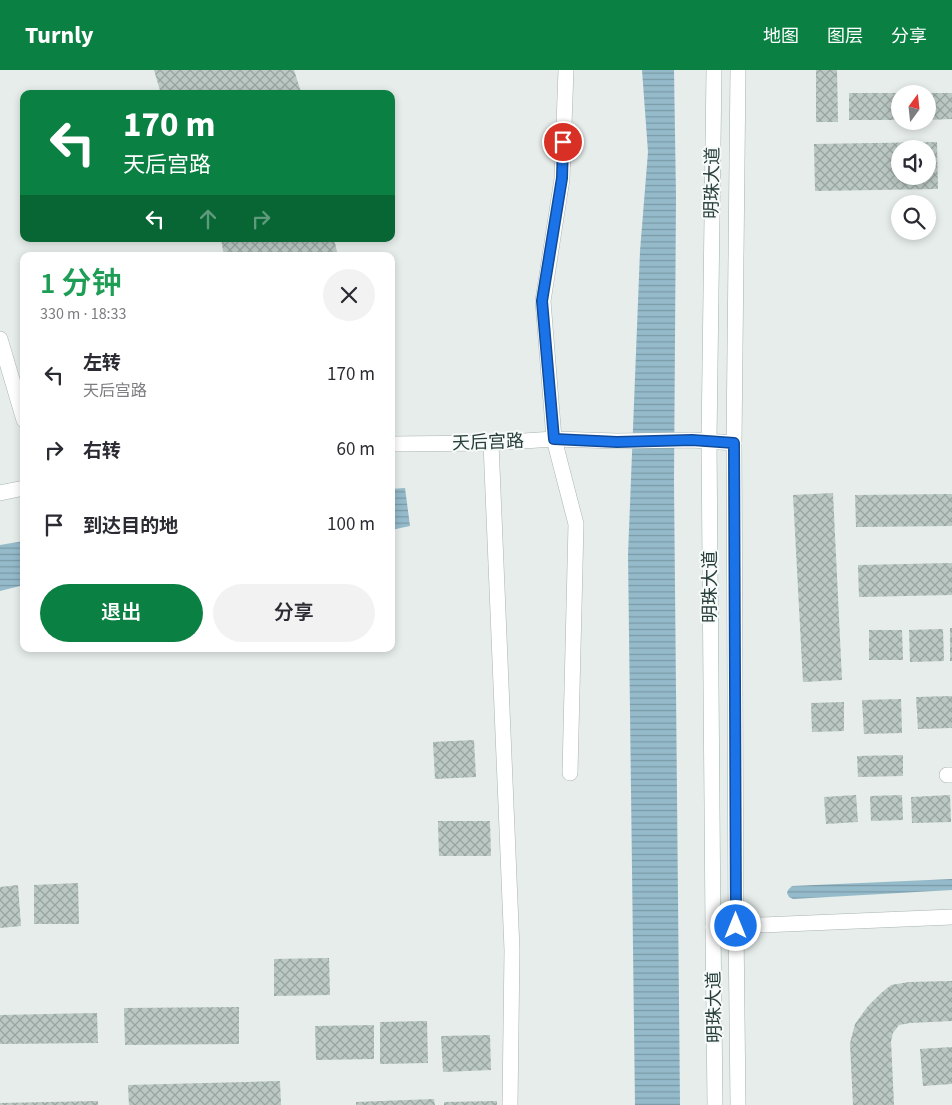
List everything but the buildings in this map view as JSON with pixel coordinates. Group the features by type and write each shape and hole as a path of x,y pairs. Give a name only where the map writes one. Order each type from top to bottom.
{"street":[{"path":"566,70 562,178 542,301 554,439 576,524 570,773"},
{"name":"明珠大道","path":"714,70 709,441 715,1105"},
{"name":"明珠大道","path":"738,70 734,443 738,1105"},
{"path":"0,339 20,406"},
{"name":"天后宫路","path":"395,444 491,443 554,439 617,442 692,440 734,443"},
{"path":"491,443 512,950 510,1105"},
{"path":"0,493 20,489"},
{"path":"713,927 952,917"}],"water":[{"path":"642,70 674,70 676,197 674,483 680,1105 635,1105 628,555 640,251 648,152"},
{"path":"405,488 410,526 395,529 395,489"},
{"path":"20,542 20,586 0,591 0,545"},
{"path":"952,879 952,890 793,899 787,893 792,886"}],"route":[{"path":"563,142 562,178 542,301 554,439 617,442 692,440 734,443 736,926"}]}
